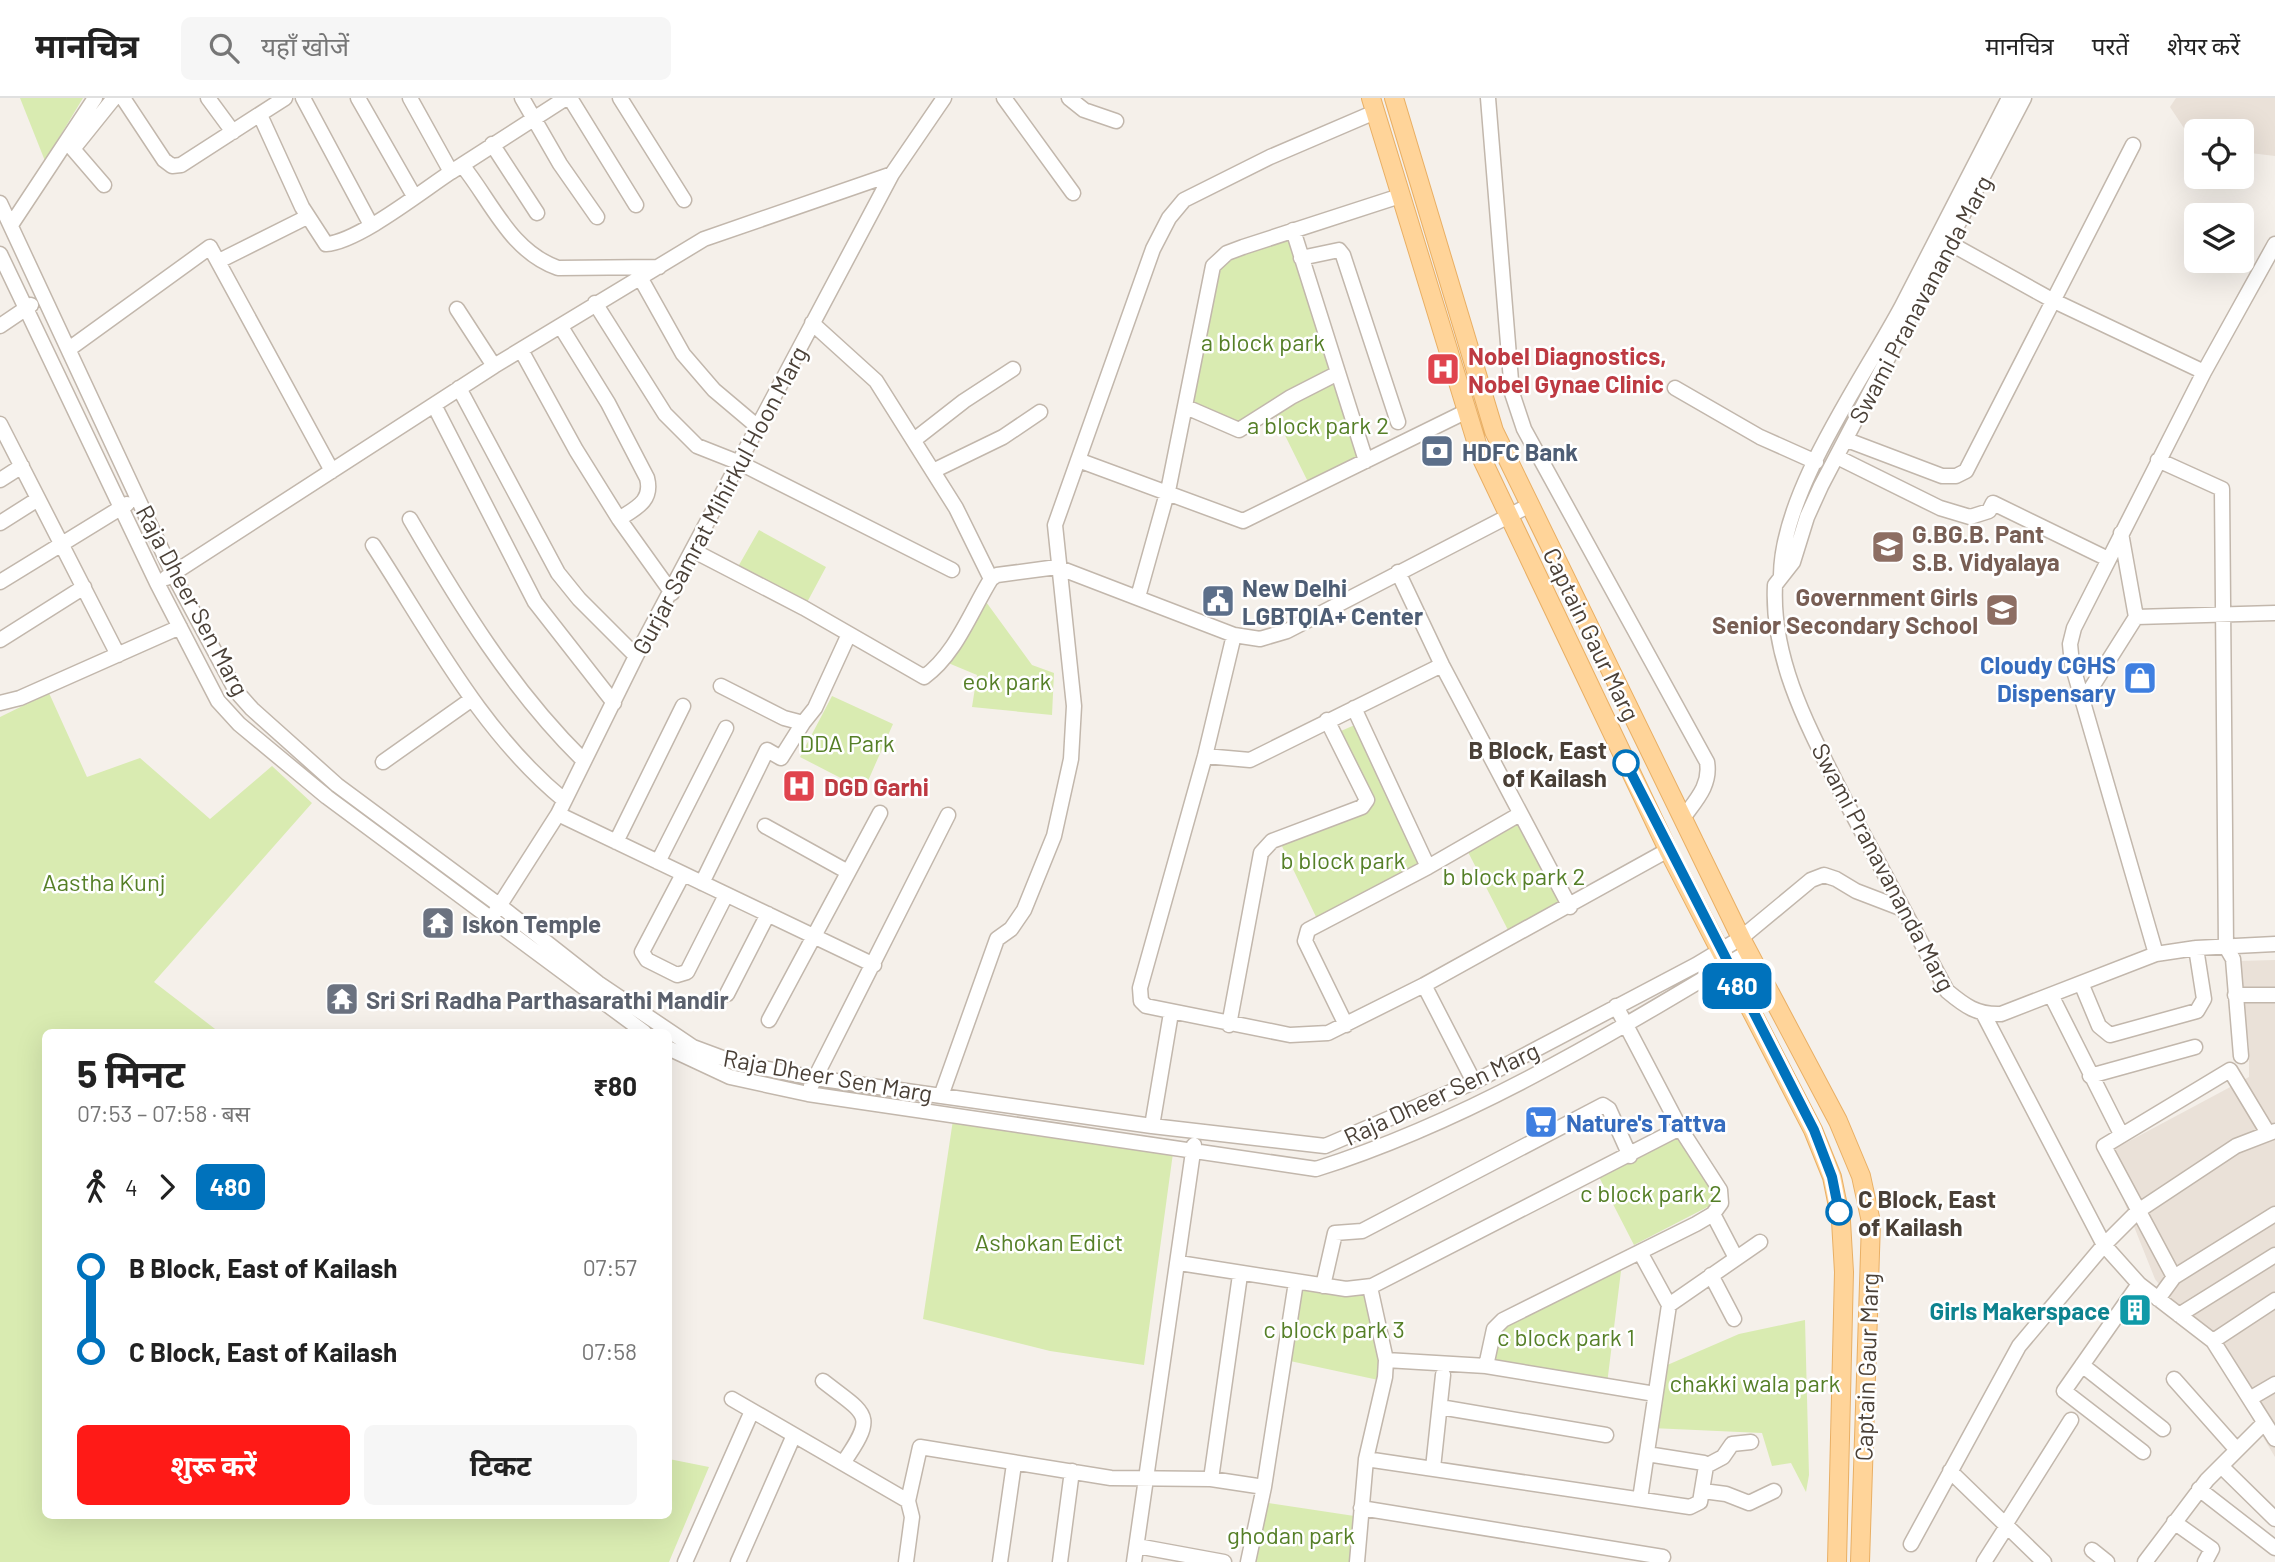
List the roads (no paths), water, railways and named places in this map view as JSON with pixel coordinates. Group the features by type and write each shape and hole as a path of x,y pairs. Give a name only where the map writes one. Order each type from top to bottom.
{"main road":[{"name":"Captain Gaur Marg","path":"1394,98 1494,431 1528,506 1744,945 1838,1121 1861,1176 1871,1222 1860,1562"},
{"name":"Captain Gaur Marg","path":"1373,105 1465,412 1507,516 1668,850 1814,1130 1832,1177 1841,1221 1844,1272 1837,1562"}],"street":[{"path":"10,225 95,98"},
{"path":"104,185 73,149 114,98"},
{"path":"123,98 164,160 172,166 181,165 281,99"},
{"path":"208,98 233,132"},
{"path":"303,98 371,225"},
{"path":"358,98 414,197"},
{"path":"410,98 457,169 518,244 542,262 558,268 660,267"},
{"path":"522,98 532,118 597,217"},
{"path":"260,115 307,216 326,244 334,243 371,225 532,118 568,98 636,205"},
{"path":"620,98 684,200"},
{"name":"Gurjar Samrat Mihirkul Hoon Marg","path":"492,918 558,814 636,656 672,593 892,174 944,98"},
{"path":"1004,98 1030,130 1073,193"},
{"path":"1069,98 1084,110 1116,121"},
{"path":"1488,98 1512,393 1524,429 1707,762 1709,775 1706,784 1683,818"},
{"name":"Swami Pranavananda Marg","path":"1978,173 2008,98"},
{"name":"Swami Pranavananda Marg","path":"1781,575 1784,542 1816,462 1978,173 2024,98"},
{"path":"942,1096 997,939 1011,929 1024,910 1054,836 1065,797 1072,750 1074,706 1057,568 1055,525 1153,249 1169,218 1184,200 1373,105"},
{"path":"492,144 537,213"},
{"path":"1847,440 1942,476 1956,476 1966,471 2133,145"},
{"path":"157,583 494,366 704,239 892,174"},
{"path":"1138,597 1167,493 1213,266 1227,253 1400,196"},
{"name":"Raja Dheer Sen Marg","path":"0,203 173,573 236,691 252,709 337,785 499,905 598,983 667,1029"},
{"path":"219,261 307,216"},
{"path":"1293,230 1366,461"},
{"path":"1943,239 2052,300 2204,372"},
{"name":"Swami Pranavananda Marg","path":"1943,239 1839,458 1807,517 1793,562 1775,585 1774,598 1779,641 1792,688 1903,909 1947,991 1967,1008 1984,1015"},
{"path":"2156,954 2072,664 2070,644 2074,628 2158,460 2275,244"},
{"path":"69,349 210,247 332,471"},
{"path":"1301,258 1331,249 1339,250 1343,255 1398,422"},
{"name":"Raja Dheer Sen Marg","path":"0,254 157,583 218,701 239,724 327,797 640,1029"},
{"path":"641,279 683,354 715,390 759,428"},
{"path":"0,326 43,297"},
{"path":"595,303 665,414 697,446 740,463 952,570"},
{"path":"457,309 494,366"},
{"path":"812,323 868,371 933,471 991,579"},
{"path":"561,327 608,403 647,478 650,488 644,502 619,519"},
{"path":"522,349 576,450 619,519 672,593"},
{"path":"914,440 964,401 1013,369"},
{"path":"1186,407 1239,430 1291,397 1338,373"},
{"path":"460,388 558,573 579,599 636,656"},
{"path":"1675,388 1760,437 1816,462"},
{"path":"434,405 535,602 614,703"},
{"path":"933,471 1003,437 1040,412"},
{"path":"1078,460 1243,521 1465,412"},
{"path":"0,424 118,655"},
{"path":"1839,458 1940,508 1970,517 1989,511 1993,503 2108,559"},
{"path":"2158,460 2222,489 2221,616 2226,947 2233,959 2241,1056"},
{"path":"0,480 22,467"},
{"path":"0,582 138,496"},
{"path":"0,523 38,499"},
{"path":"694,551 925,677 934,670 963,628 991,579 997,575 1057,568 1234,635 1247,639 1274,636 1528,506"},
{"path":"410,519 458,602 505,671 556,733 583,760"},
{"path":"2083,701 2136,617 2121,533"},
{"path":"373,545 472,699 533,775 564,800"},
{"path":"1398,572 1442,665 1570,907"},
{"path":"0,640 83,587"},
{"path":"2136,617 2275,613"},
{"path":"0,703 20,698 180,627"},
{"path":"702,883 767,750 781,758 815,708 849,634"},
{"path":"1234,635 1205,756 1140,988 1141,1001 1146,1006 1229,1025 1315,1035 1346,1025 1424,985 1570,907 1668,850"},
{"path":"1205,756 1250,760 1442,665"},
{"path":"721,686 785,719 803,723"},
{"path":"383,762 472,699"},
{"path":"616,842 682,706"},
{"path":"1354,708 1428,867"},
{"path":"1229,1025 1261,853 1272,841 1362,807 1367,800 1327,720"},
{"path":"658,862 726,728"},
{"path":"769,1020 880,813"},
{"path":"558,814 874,965"},
{"path":"1346,1025 1305,941 1308,930 1428,867 1520,814"},
{"path":"808,1094 948,815"},
{"path":"765,826 848,872"},
{"path":"683,874 642,952 647,960 677,975 687,972 726,895"},
{"name":"Raja Dheer Sen Marg","path":"672,1050 730,1077 808,1094 1316,1169 1351,1158 1488,1098 1625,1024 1744,945 1811,880 1824,875 1903,909"},
{"path":"727,994 768,914"},
{"path":"2275,944 2196,948 2156,954 2001,1014 1984,1015 2104,1245 2139,1284 2213,1341 2275,1439"},
{"path":"2081,983 2099,1026 2110,1035 2197,1011 2204,999 2196,948"},
{"name":"Raja Dheer Sen Marg","path":"672,1032 693,1046 736,1062 815,1078 1152,1126 1325,1146 1474,1083 1616,1006 1723,958"},
{"path":"1424,985 1474,1083"},
{"path":"2051,995 2121,1134"},
{"path":"2235,995 2275,995"},
{"path":"1486,1366 1497,1324 1713,1214 1722,1197 1680,1128 1616,1006"},
{"path":"1152,1126 1171,1013"},
{"path":"2090,1076 2195,1047"},
{"path":"1911,1544 2019,1346 2104,1245 2138,1211 2236,1146 2271,1132 2230,1070 2104,1146 2138,1211 2174,1277"},
{"path":"1323,1286 1335,1233 1362,1231 1603,1105 1609,1109 1630,1156"},
{"path":"1179,1263 1240,1275 1353,1290 1370,1287 1680,1128"},
{"path":"1135,1562 1145,1487 1149,1479 1196,1131"},
{"path":"1713,1214 1736,1258"},
{"path":"2158,1299 2174,1277 2275,1214"},
{"path":"1669,1305 1760,1242"},
{"path":"1640,1252 1669,1305 1640,1499"},
{"path":"2179,1315 2275,1255"},
{"path":"1210,1479 1240,1275"},
{"path":"1711,1275 1734,1319"},
{"path":"1248,1562 1264,1487 1296,1282"},
{"path":"2139,1284 2064,1391 2143,1452"},
{"path":"1357,1562 1366,1459 1384,1382 1386,1360 1370,1287"},
{"path":"2213,1341 2275,1300"},
{"path":"1386,1360 1486,1366 1655,1394"},
{"path":"2082,1365 2163,1429"},
{"path":"1433,1468 1443,1376"},
{"path":"2174,1379 2237,1450"},
{"path":"822,1381 861,1411 866,1424 862,1436 843,1463"},
{"path":"2251,1398 2275,1384"},
{"path":"732,1399 908,1501"},
{"path":"1440,1407 1606,1435"},
{"path":"685,1562 752,1411"},
{"path":"1984,1562 2071,1420"},
{"path":"2145,1562 2200,1489 2264,1423"},
{"path":"738,1562 794,1435"},
{"path":"1706,1466 1723,1457 1732,1444 1751,1441"},
{"path":"906,1562 912,1517 908,1501 920,1447 1111,1478 1210,1479 1264,1487"},
{"path":"1366,1459 1690,1507 1700,1502 1706,1466 1701,1460 1647,1454"},
{"path":"1000,1562 1014,1464"},
{"path":"2221,1466 2275,1519"},
{"path":"1060,1562 1072,1471"},
{"path":"1950,1471 2044,1562"},
{"path":"2200,1489 2275,1548"},
{"path":"1703,1492 1726,1494 1749,1503 1774,1491"},
{"path":"1361,1508 1663,1557"},
{"path":"2174,1522 2212,1549 2205,1562"},
{"path":"1137,1546 1224,1562"},
{"path":"2092,1550 2107,1562"}],"place":[{"name":"Nobel Diagnostics, Nobel Gynae Clinic","path":"1443,369"},
{"name":"HDFC Bank","path":"1437,451"},
{"name":"G.BG.B. Pant S.B. Vidyalaya","path":"1888,547"},
{"name":"New Delhi LGBTQIA+ Center","path":"1218,601"},
{"name":"Government Girls Senior Secondary School","path":"2002,610"},
{"name":"Cloudy CGHS Dispensary","path":"2140,678"},
{"name":"B Block, East of Kailash","path":"1626,763"},
{"name":"DGD Garhi","path":"799,786"},
{"name":"Iskon Temple","path":"438,923"},
{"name":"Sri Sri Radha Parthasarathi Mandir","path":"342,999"},
{"name":"Nature's Tattva","path":"1541,1122"},
{"name":"C Block, East of Kailash","path":"1839,1212"},
{"name":"Girls Makerspace","path":"2135,1310"}],"park label":[{"name":"a block park","path":"1263,341"},
{"name":"a block park 2","path":"1318,424"},
{"name":"eok park","path":"1007,680"},
{"name":"DDA Park","path":"847,742"},
{"name":"b block park","path":"1343,859"},
{"name":"b block park 2","path":"1514,875"},
{"name":"Aastha Kunj","path":"104,881"},
{"name":"c block park 2","path":"1651,1192"},
{"name":"Ashokan Edict","path":"1049,1241"},
{"name":"c block park 3","path":"1334,1328"},
{"name":"c block park 1","path":"1566,1336"},
{"name":"chakki wala park","path":"1755,1382"},
{"name":"ghodan park","path":"1291,1534"}]}
